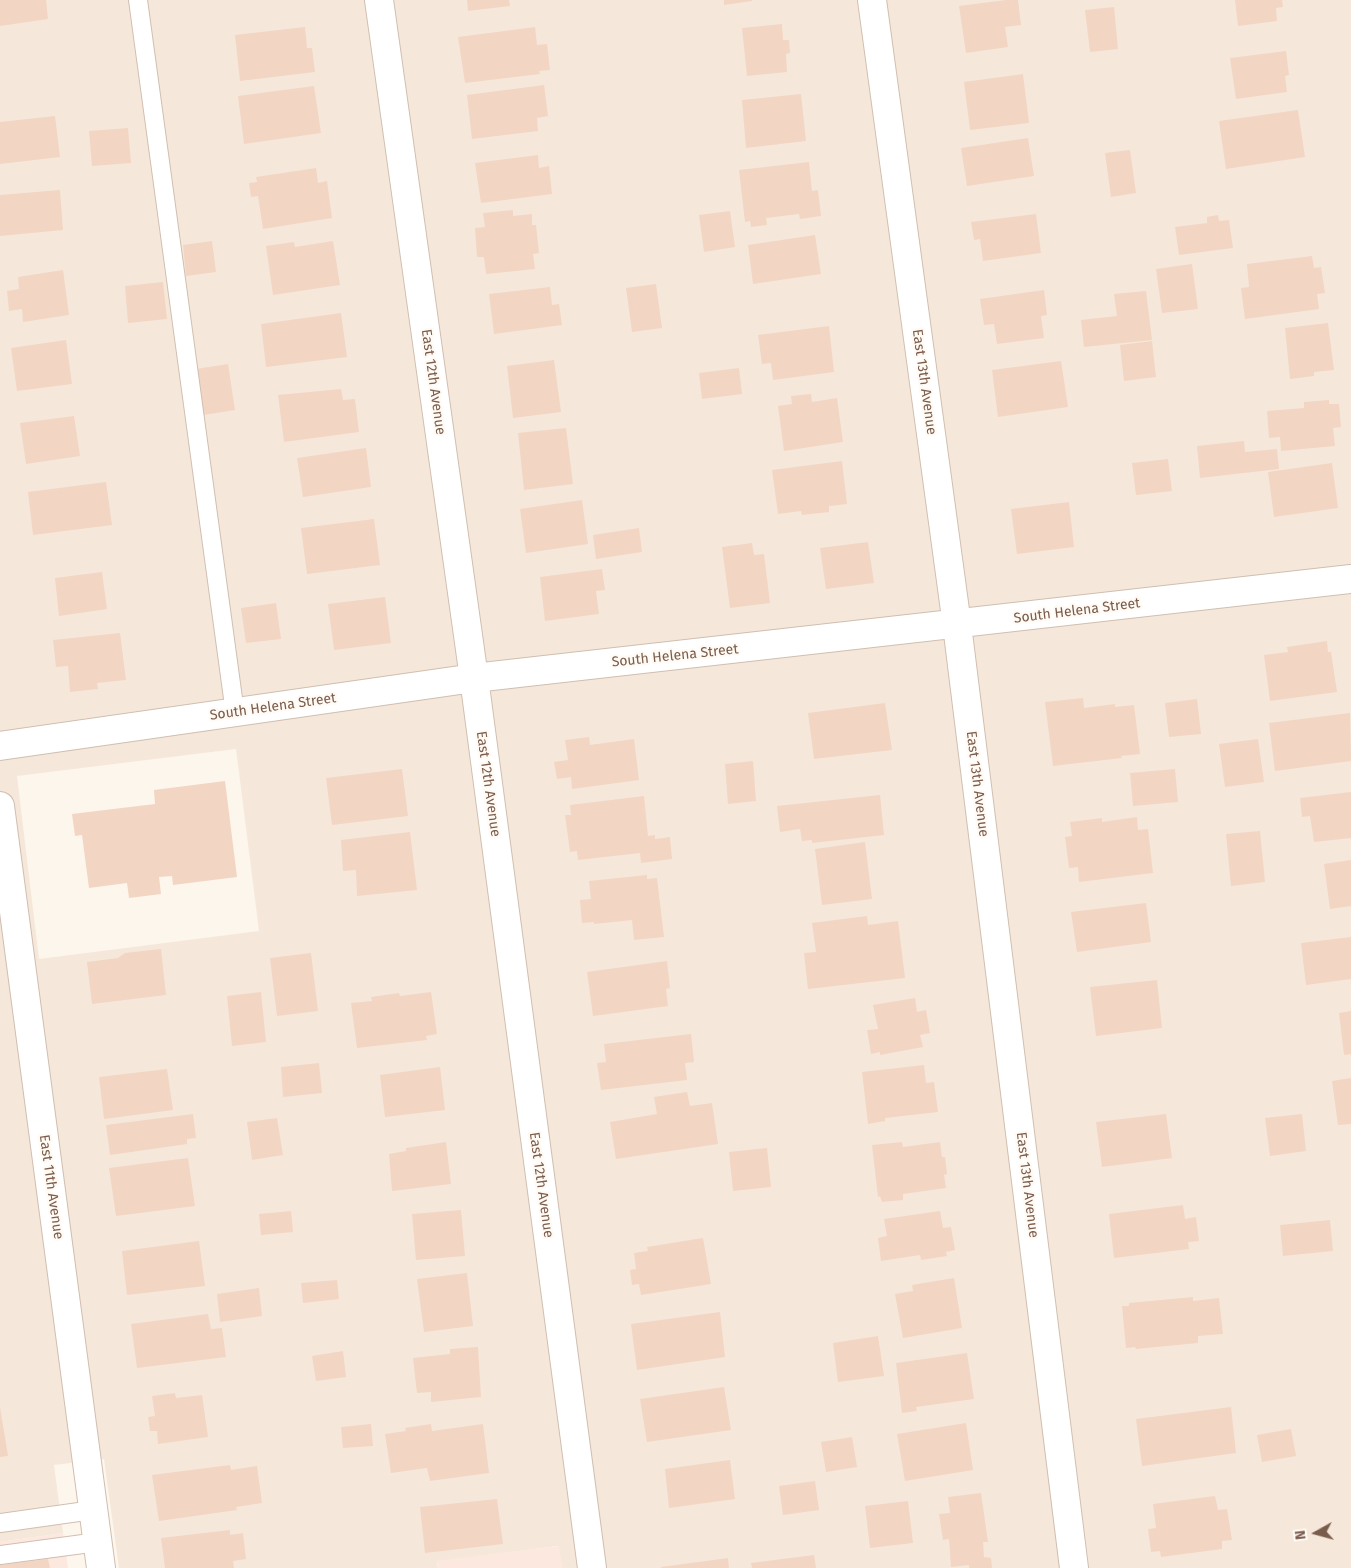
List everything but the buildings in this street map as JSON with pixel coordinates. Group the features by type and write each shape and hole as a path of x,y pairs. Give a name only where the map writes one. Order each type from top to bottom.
{"street":[{"name":"East 12th Avenue","path":"378,0 474,678 592,1568"},
{"name":"East 13th Avenue","path":"872,0 957,624 1074,1568"},
{"name":"South Helena Street","path":"0,746 474,678 1351,579"},
{"name":"East 11th Avenue","path":"0,806 100,1555"}],"lane":[{"path":"138,0 235,712"},
{"path":"0,1523 93,1510"},
{"path":"0,1554 100,1555"}],"shaded area":[{"path":"0,0 1351,0 1351,1568 562,1568 558,1546 437,1562 438,1568 119,1568 104,1459 54,1465 63,1533 0,1542","holes":["236,749 259,931 39,959 17,776"]},
{"path":"63,1533 68,1568 0,1568 0,1542"},
{"path":"559,1546 562,1568 438,1568 437,1561"}]}
